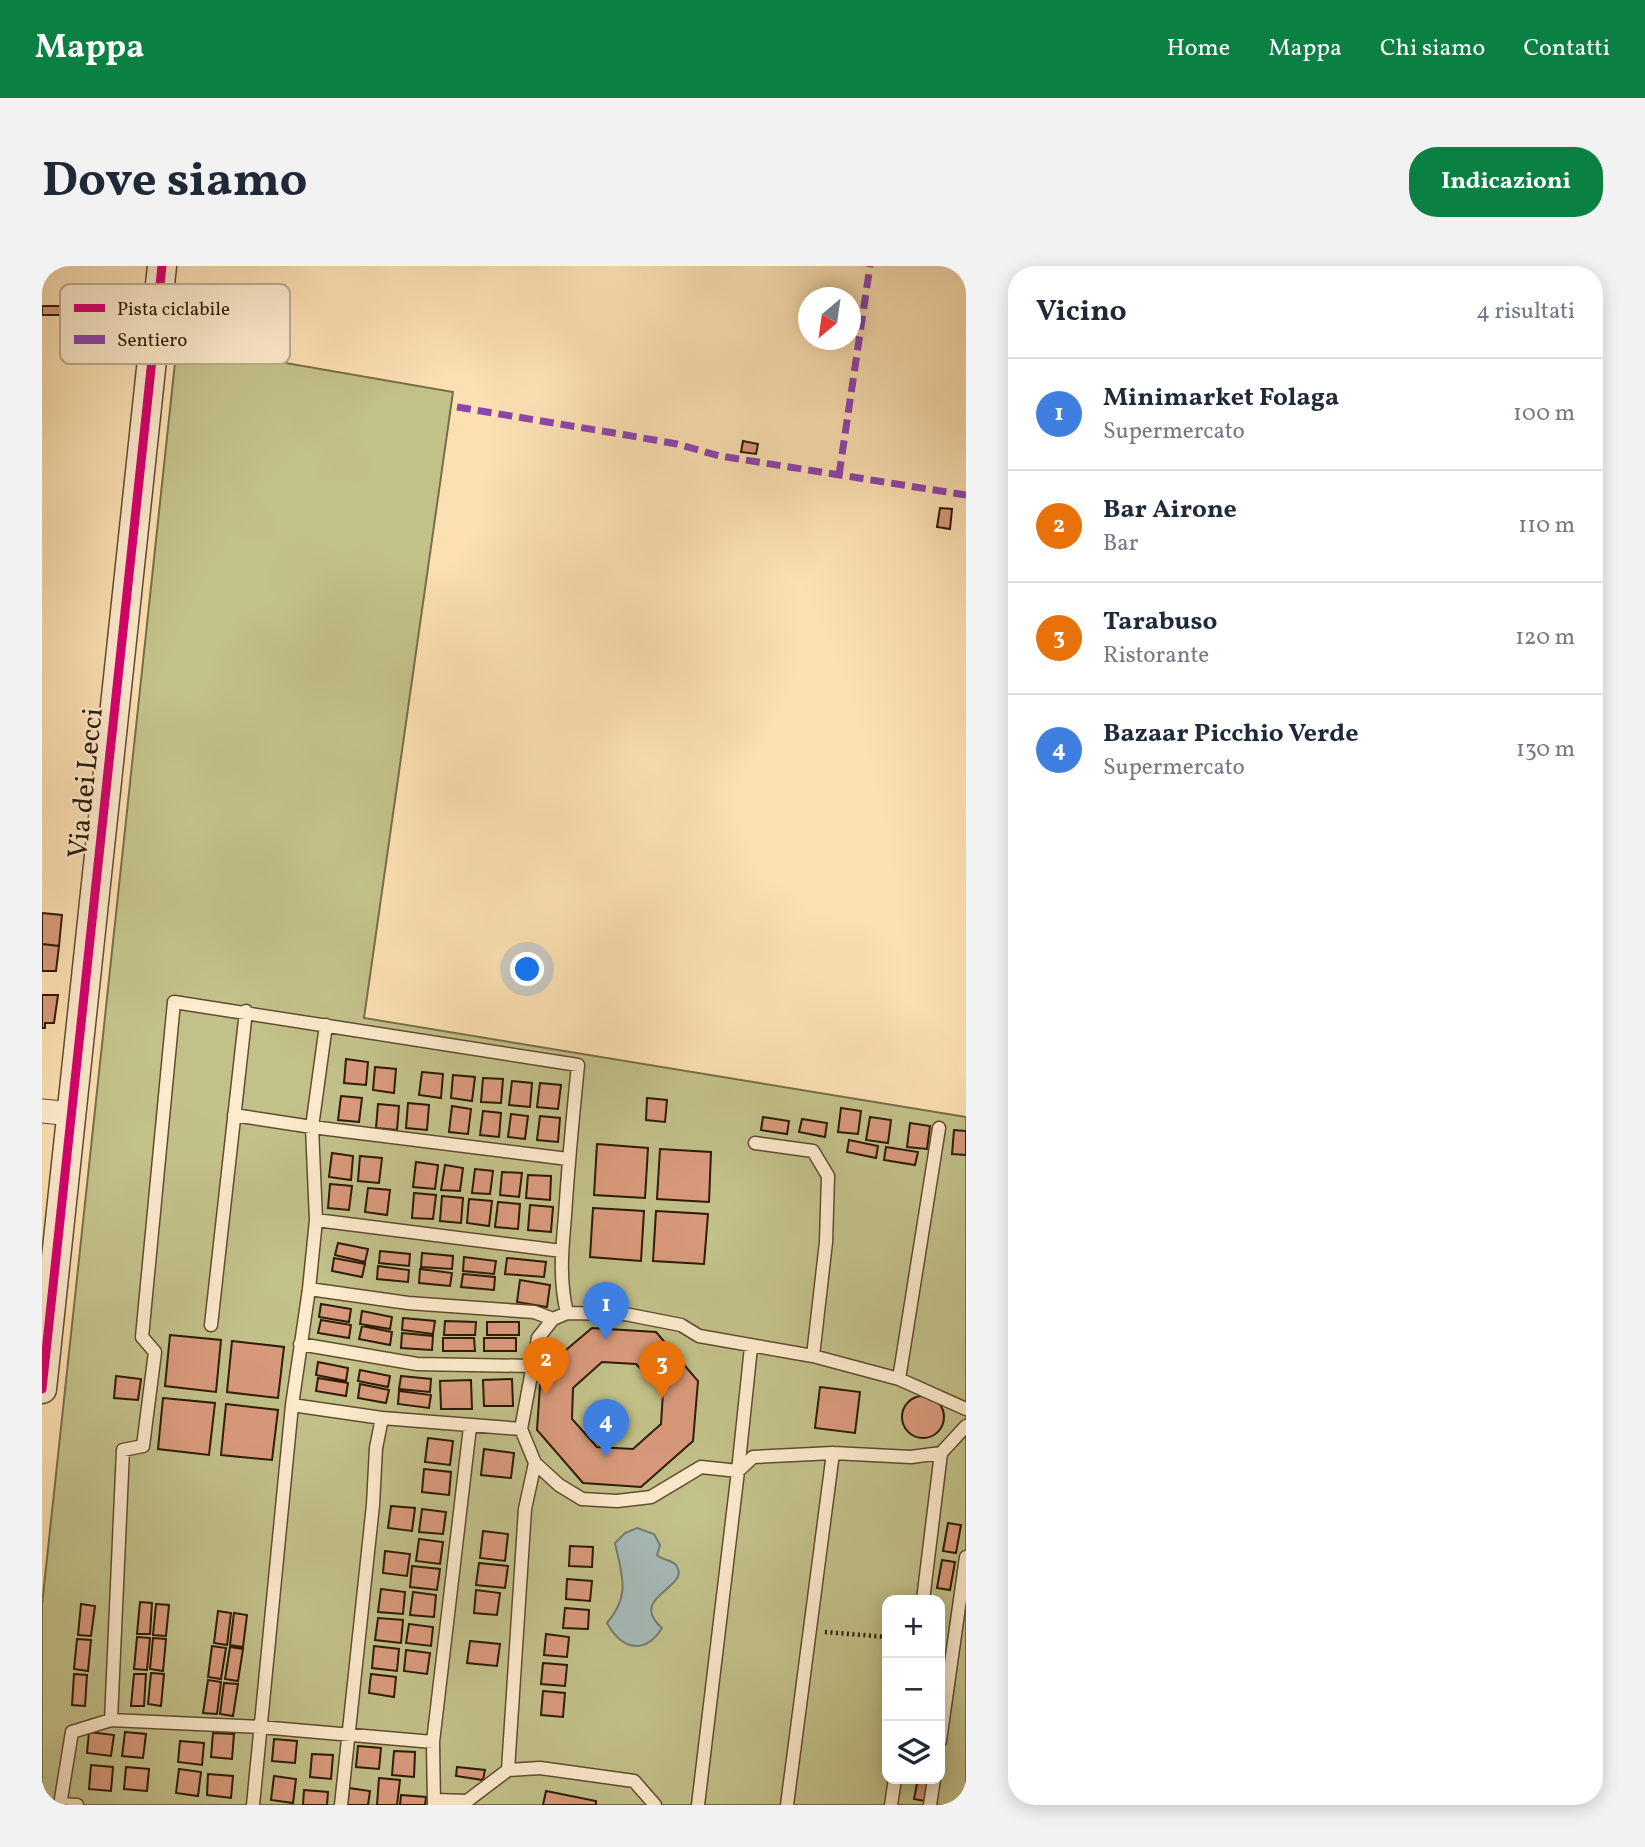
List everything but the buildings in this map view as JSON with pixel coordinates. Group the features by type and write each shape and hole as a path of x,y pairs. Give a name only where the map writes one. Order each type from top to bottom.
{"street":[{"name":"Via dei Lecci","path":"160,284 162,266"},
{"name":"Via dei Lecci","path":"42,1389 152,364"},
{"path":"42,1111 72,1114"}],"lane":[{"path":"111,1720 123,1450 143,1446 155,1352 142,1338 174,1002 246,1011 578,1065 562,1251 561,1290 567,1312"},
{"path":"211,1325 246,1011"},
{"path":"253,1805 292,1405 316,1220 312,1127 326,1025"},
{"path":"234,1115 568,1159"},
{"path":"899,1379 939,1128"},
{"path":"755,1143 814,1151 828,1177 826,1242 813,1356"},
{"path":"316,1220 562,1251"},
{"path":"309,1289 408,1303 534,1312 553,1319"},
{"path":"941,1453 911,1457 833,1453 753,1457 738,1471 701,1467 651,1497 617,1501 582,1499 559,1485 535,1463 521,1429 538,1338 553,1319 567,1312 625,1314 681,1325 699,1336 813,1356 899,1379 966,1409"},
{"path":"300,1344 417,1364 531,1366"},
{"path":"698,1805 751,1347"},
{"path":"292,1405 382,1418 521,1429"},
{"path":"341,1805 373,1504 376,1448 382,1418"},
{"path":"924,1595 941,1453 966,1426"},
{"path":"470,1427 433,1742 434,1802 467,1801 508,1770 540,1768 634,1781 655,1805"},
{"path":"788,1805 833,1453"},
{"path":"508,1770 525,1509 535,1463"},
{"path":"943,1721 966,1557"},
{"path":"77,1805 60,1804 72,1732 111,1720 260,1727 433,1742"},
{"path":"891,1805 894,1784"},
{"path":"930,1805 933,1784"}],"path":[{"path":"811,1631 882,1637"}],"shaded area":[{"path":"175,364 290,364 453,392 364,1018 966,1117 966,1805 42,1805 42,1605"},
{"path":"637,1528 654,1534 660,1545 657,1555 674,1563 679,1573 651,1608 653,1617 662,1628 648,1642 634,1646 620,1639 607,1623 615,1613 623,1585 615,1543 625,1533"}],"marked path":[{"path":"839,475 870,266"},
{"path":"457,407 677,444 720,456 966,495"}],"cycle path":[{"path":"160,284 162,266"},
{"path":"42,1389 152,364"}],"place":[{"name":"Minimarket Folaga","path":"606,1340"},
{"name":"Bar Airone","path":"546,1395"},
{"name":"Tarabuso","path":"662,1399"},
{"name":"Bazaar Picchio Verde","path":"606,1457"}]}
